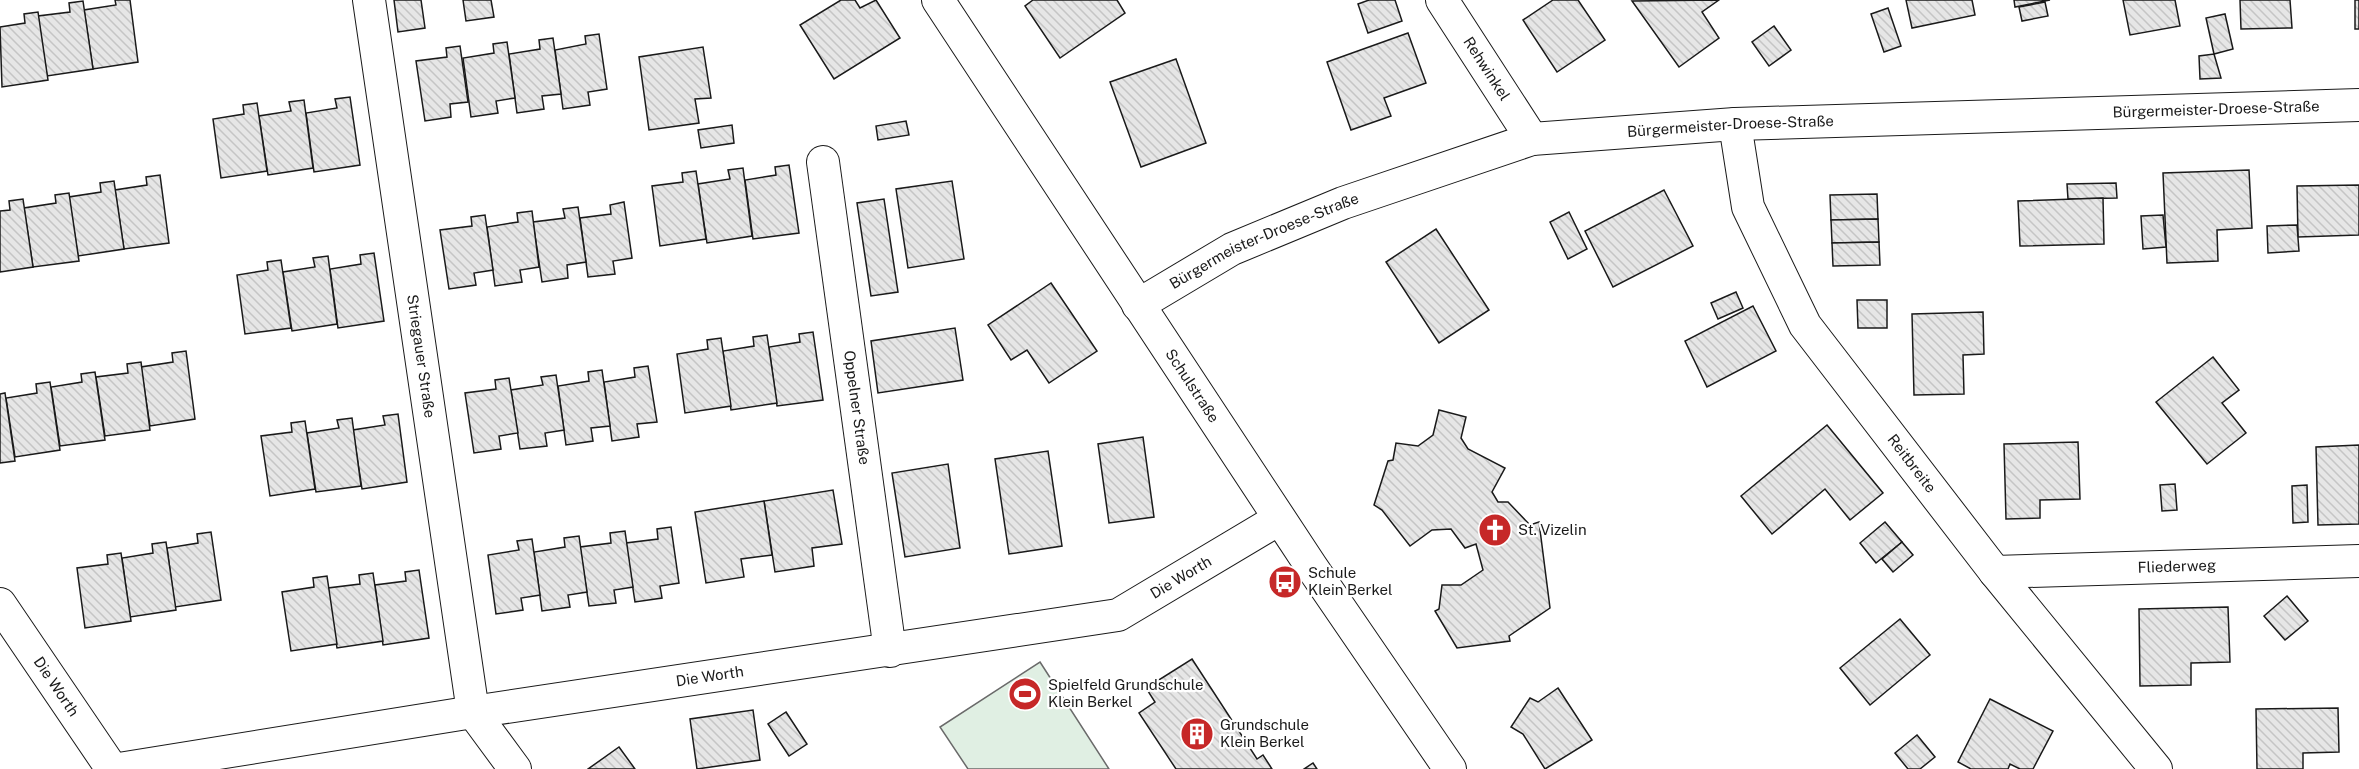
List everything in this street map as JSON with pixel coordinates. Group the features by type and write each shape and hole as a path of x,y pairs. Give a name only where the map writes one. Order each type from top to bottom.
{"street":[{"name":"Striegauer Straße","path":"369,0 473,712"},
{"name":"Schulstraße","path":"938,0 1279,519 1450,769"},
{"name":"Rehwinkel","path":"1442,0 1532,139"},
{"name":"Bürgermeister-Droese-Straße","path":"1138,305 1232,249 1343,203 1532,139 1735,124 2359,105"},
{"name":"Reitbreite","path":"1735,124 1748,207 1805,325 1995,572 2156,769"},
{"name":"Oppelner Straße","path":"823,162 890,651"},
{"name":"Die Worth","path":"119,769 473,712 1118,615 1279,519"},
{"name":"Fliederweg","path":"1995,572 2359,561"},
{"name":"Die Worth","path":"0,604 112,769"},
{"path":"473,712 515,769"}],"green space":[{"name":"Spielfeld Grundschule Klein Berkel","path":"1040,662 1109,769 968,769 940,727"}],"building":[{"path":"115,0 130,0 138,62 93,69 84,10 116,5"},
{"path":"394,0 421,0 425,28 398,32"},
{"path":"463,0 491,0 494,17 466,21"},
{"path":"841,0 855,0 860,8 876,0 900,38 834,79 800,25"},
{"path":"1033,0 1117,0 1125,13 1060,58 1025,6"},
{"path":"1369,0 1395,0 1402,21 1368,33 1358,4"},
{"path":"1553,0 1578,0 1605,40 1557,72 1523,20"},
{"path":"1719,0 1702,12 1719,38 1679,67 1632,1"},
{"path":"1906,0 1972,0 1975,15 1912,28"},
{"path":"2014,0 2050,0 2015,7"},
{"path":"2123,0 2175,0 2180,26 2130,35"},
{"path":"2240,0 2290,0 2292,28 2241,29"},
{"path":"2355,0 2359,0 2359,29 2355,29"},
{"path":"83,1 93,69 47,76 38,16 70,12 69,3"},
{"path":"2045,2 2048,16 2022,21 2019,7"},
{"path":"1888,8 1901,46 1884,52 1871,14"},
{"path":"38,12 48,80 2,87 0,27 25,23 24,14"},
{"path":"2225,14 2233,49 2214,54 2206,18"},
{"path":"1774,26 1791,50 1769,66 1752,42"},
{"path":"1408,33 1426,83 1384,98 1391,116 1351,130 1327,62"},
{"path":"599,34 607,89 588,92 590,105 563,109 555,50 586,44 585,36"},
{"path":"553,38 561,94 542,96 544,109 517,113 509,54 540,49 539,40"},
{"path":"507,42 515,98 496,101 498,113 471,117 463,58 494,53 493,44"},
{"path":"460,46 468,102 450,104 451,117 425,121 416,61 447,57 446,48"},
{"path":"703,47 711,98 695,99 699,123 649,130 639,57"},
{"path":"2214,54 2221,78 2200,79 2199,56"},
{"path":"1176,59 1206,143 1141,167 1110,82"},
{"path":"350,97 360,165 314,172 306,113 337,108 335,99"},
{"path":"304,100 313,168 268,175 259,116 291,111 289,102"},
{"path":"257,103 267,171 221,178 213,119 244,114 243,105"},
{"path":"906,121 909,135 878,140 876,126"},
{"path":"732,125 734,143 701,148 698,130"},
{"path":"789,165 799,233 753,239 745,180 776,175 775,167"},
{"path":"743,168 752,236 707,243 698,184 730,179 728,170"},
{"path":"2249,170 2252,228 2217,230 2218,261 2167,263 2163,173"},
{"path":"696,171 706,239 660,246 652,186 683,182 682,173"},
{"path":"160,175 169,243 124,249 115,190 147,185 146,177"},
{"path":"114,181 124,249 78,256 69,197 101,192 100,183"},
{"path":"952,181 964,259 908,268 896,189"},
{"path":"2116,183 2117,198 2068,199 2067,184"},
{"path":"2359,185 2359,235 2298,237 2297,186"},
{"path":"1664,190 1693,246 1613,287 1585,231"},
{"path":"69,193 79,261 33,267 24,208 56,203 55,195"},
{"path":"1877,194 1878,219 1831,220 1830,195"},
{"path":"2103,198 2104,244 2020,246 2018,201"},
{"path":"23,199 33,267 0,272 0,211 10,210 9,201"},
{"path":"884,199 898,292 871,296 857,203"},
{"path":"624,202 632,258 613,261 615,274 588,277 580,218 611,214 610,205"},
{"path":"578,207 586,262 567,265 568,278 542,282 533,222 565,218 563,209"},
{"path":"532,211 539,267 520,270 522,282 495,286 487,227 518,222 517,213"},
{"path":"1569,212 1587,249 1568,259 1550,222"},
{"path":"485,215 493,270 474,273 476,285 449,289 440,230 472,226 471,217"},
{"path":"2163,215 2166,247 2143,249 2141,216"},
{"path":"1878,219 1879,242 1832,243 1831,220"},
{"path":"2297,225 2299,251 2268,253 2267,226"},
{"path":"1436,229 1489,310 1439,343 1386,262"},
{"path":"1879,242 1880,265 1833,266 1832,243"},
{"path":"374,253 384,321 338,328 330,269 361,264 360,255"},
{"path":"328,256 337,324 292,331 283,272 315,267 313,258"},
{"path":"281,260 291,328 245,334 237,275 268,270 267,262"},
{"path":"1051,283 1097,351 1049,383 1027,350 1011,360 988,325"},
{"path":"1736,292 1743,308 1718,319 1711,303"},
{"path":"1857,300 1887,300 1887,328 1858,328"},
{"path":"1753,306 1776,351 1707,387 1685,341"},
{"path":"1983,312 1984,354 1963,355 1964,394 1914,395 1912,314"},
{"path":"955,328 963,380 878,393 871,341"},
{"path":"813,332 823,400 777,406 769,347 800,342 799,334"},
{"path":"767,335 777,403 731,410 723,351 754,346 753,337"},
{"path":"721,338 731,406 685,413 677,354 708,349 707,340"},
{"path":"186,351 195,419 150,426 141,367 173,362 172,353"},
{"path":"2213,357 2239,390 2222,403 2246,433 2207,464 2156,402"},
{"path":"141,362 150,430 105,436 96,377 128,373 127,364"},
{"path":"648,366 657,422 637,424 639,437 612,441 604,382 635,377 634,368"},
{"path":"602,370 610,426 591,428 593,441 566,445 558,386 589,381 588,372"},
{"path":"95,372 105,440 60,446 51,387 82,382 81,374"},
{"path":"556,375 564,430 545,433 547,446 520,449 511,390 543,385 541,377"},
{"path":"509,378 518,433 499,436 501,449 474,453 465,393 496,389 495,380"},
{"path":"50,382 60,450 15,457 6,398 37,393 36,384"},
{"path":"5,393 15,461 0,463 0,394"},
{"name":"St. Vizelin","path":"1439,410 1466,417 1461,438 1468,449 1505,468 1492,492 1498,502 1508,502 1530,525 1539,522 1550,608 1509,636 1510,641 1457,648 1435,611 1439,609 1442,585 1461,585 1483,570 1476,544 1465,548 1451,529 1432,530 1410,546 1382,510 1374,505 1388,461 1393,460 1396,443 1418,446 1433,435"},
{"path":"398,414 407,482 362,489 353,430 385,425 383,416"},
{"path":"352,418 361,486 316,492 307,433 339,428 337,420"},
{"path":"305,421 315,489 270,496 261,436 292,432 291,423"},
{"path":"1827,425 1883,493 1850,520 1825,489 1772,534 1741,496"},
{"path":"1143,437 1154,517 1109,523 1098,444"},
{"path":"2078,442 2080,499 2040,500 2040,518 2006,519 2004,444"},
{"path":"2359,445 2359,524 2318,525 2316,447"},
{"path":"1048,451 1062,546 1009,554 995,459"},
{"path":"948,464 960,548 905,557 892,473"},
{"path":"2175,484 2177,510 2162,511 2160,485"},
{"path":"2307,485 2308,522 2293,523 2292,486"},
{"path":"833,490 842,544 812,548 814,566 775,572 764,501"},
{"path":"764,501 772,555 741,559 744,577 706,583 695,512"},
{"path":"1885,522 1902,542 1876,563 1860,543"},
{"path":"671,527 679,583 660,586 662,598 635,602 626,543 658,539 657,529"},
{"path":"625,531 633,587 614,590 616,603 589,606 580,547 611,543 610,533"},
{"path":"211,532 221,600 175,607 167,548 198,543 197,534"},
{"path":"579,536 587,592 568,595 570,607 542,611 534,552 565,547 564,538"},
{"path":"532,539 540,595 521,598 523,610 496,614 488,555 519,550 517,541"},
{"path":"166,542 176,610 130,617 122,558 153,553 152,544"},
{"path":"1902,542 1913,555 1893,572 1882,559"},
{"path":"121,553 131,621 85,628 77,568 108,564 107,555"},
{"path":"419,570 429,638 383,645 375,585 406,581 405,572"},
{"path":"373,573 383,641 337,648 328,588 360,584 359,575"},
{"path":"327,576 337,644 291,651 282,592 314,587 313,578"},
{"path":"2287,596 2308,621 2285,640 2264,616"},
{"path":"2228,607 2230,662 2191,663 2191,685 2140,686 2139,609"},
{"path":"1900,619 1930,655 1870,705 1840,668"},
{"name":"Grundschule Klein Berkel","path":"1192,659 1257,759 1263,755 1272,769 1176,769 1139,713 1155,702 1146,688"},
{"path":"1558,688 1592,740 1545,769 1523,734 1511,727 1530,698 1538,702"},
{"path":"1990,699 2053,731 2033,769 2020,769 2010,764 2008,769 1971,769 1958,762"},
{"path":"2338,708 2339,752 2303,753 2303,769 2257,769 2256,709"},
{"path":"753,710 760,760 697,769 690,719"},
{"path":"786,712 807,744 789,756 768,724"},
{"path":"1917,735 1935,757 1920,769 1908,769 1895,753"},
{"path":"619,747 635,769 588,769"},
{"name":"Grundschule Klein Berkel","path":"1313,763 1317,769 1304,769"}],"place":[{"name":"St. Vizelin","path":"1495,530"},
{"name":"Schule Klein Berkel","path":"1285,582"},
{"name":"Spielfeld Grundschule Klein Berkel","path":"1025,694"},
{"name":"Grundschule Klein Berkel","path":"1197,734"}]}
